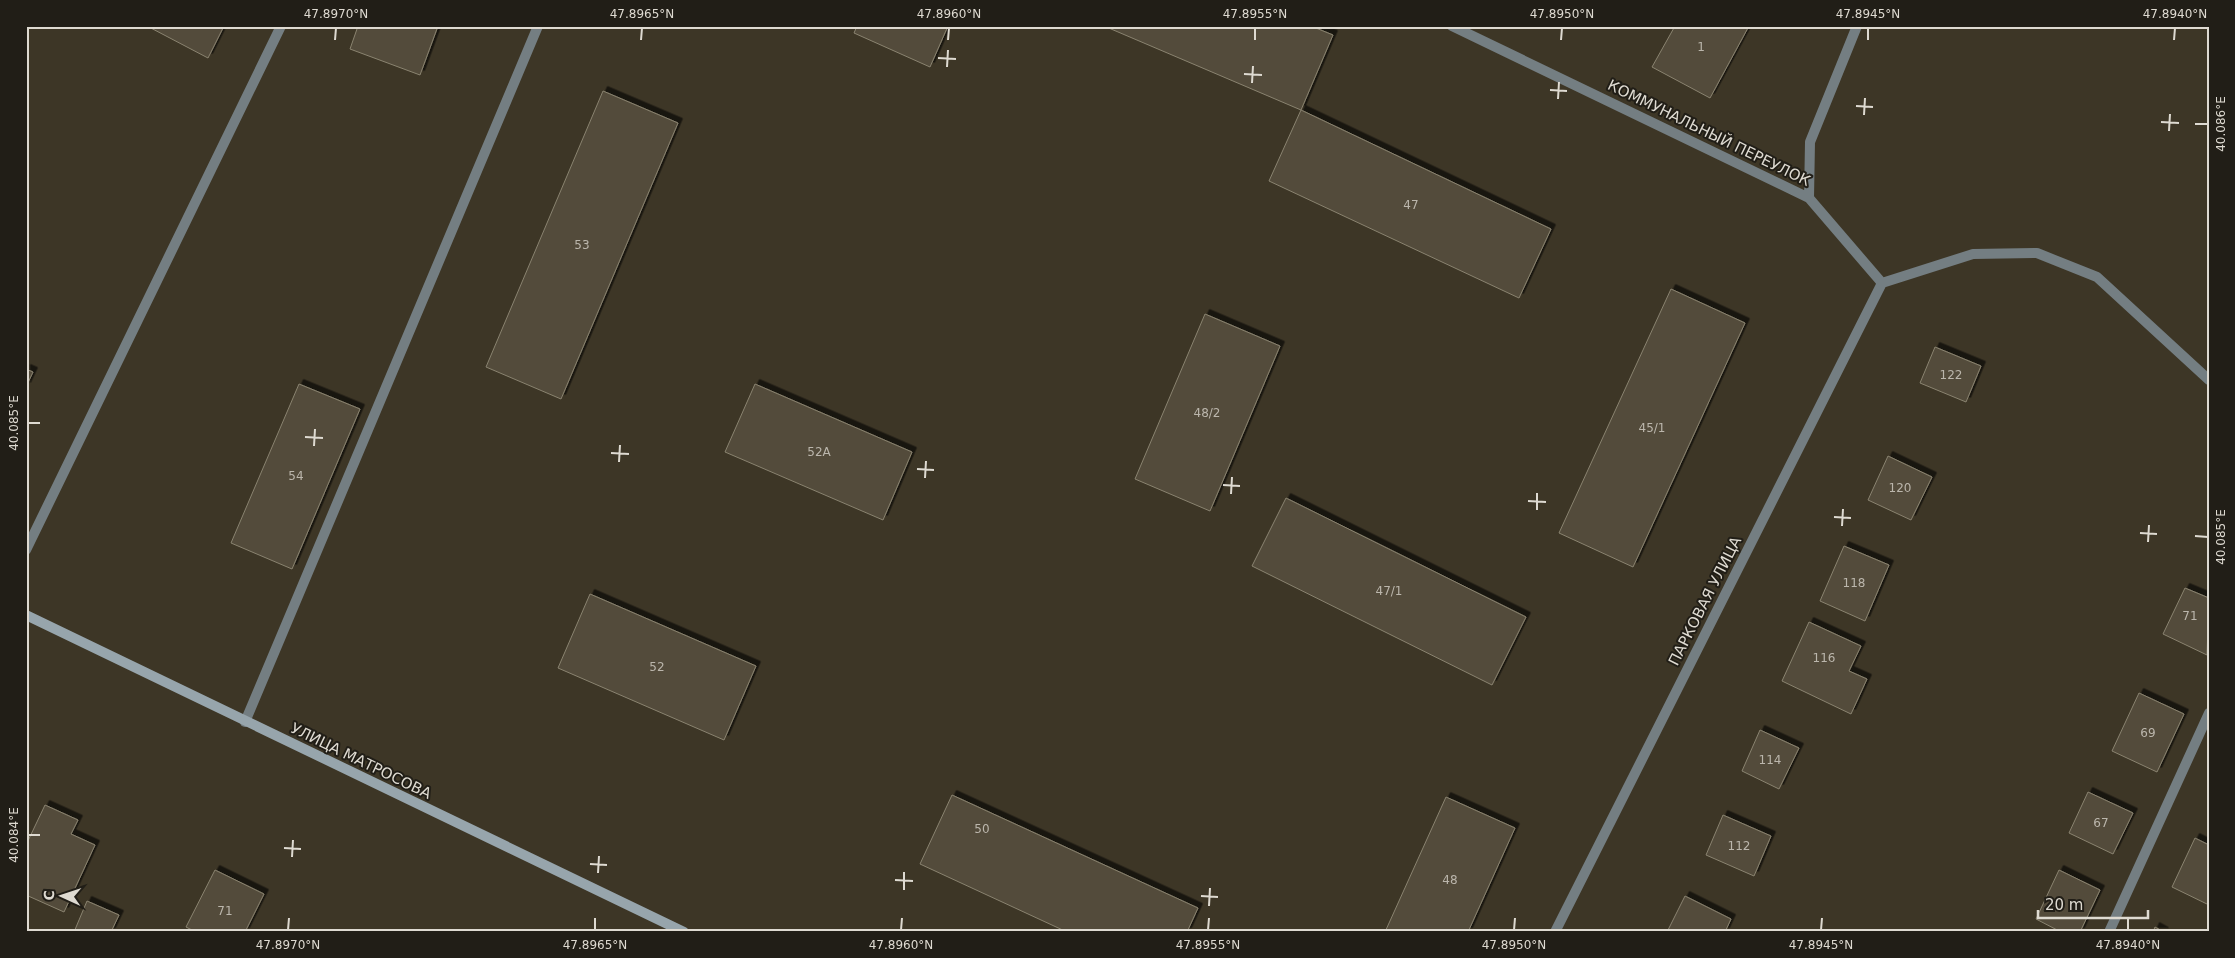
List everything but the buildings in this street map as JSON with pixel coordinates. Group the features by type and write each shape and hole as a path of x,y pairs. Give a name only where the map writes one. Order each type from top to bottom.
{"street":[{"path":"26,550 281,26"},
{"path":"245,722 538,26"},
{"name":"КОММУНАЛЬНЫЙ ПЕРЕУЛОК","path":"1452,26 1809,198 1882,283"},
{"path":"1809,198 1810,142 1857,26"},
{"path":"1882,283 1973,254 2037,253 2098,277 2209,380"},
{"name":"ПАРКОВАЯ УЛИЦА","path":"1554,932 1882,283"},
{"name":"УЛИЦА МАТРОСОВА","path":"26,615 684,932"},
{"path":"2108,932 2209,713"}]}
